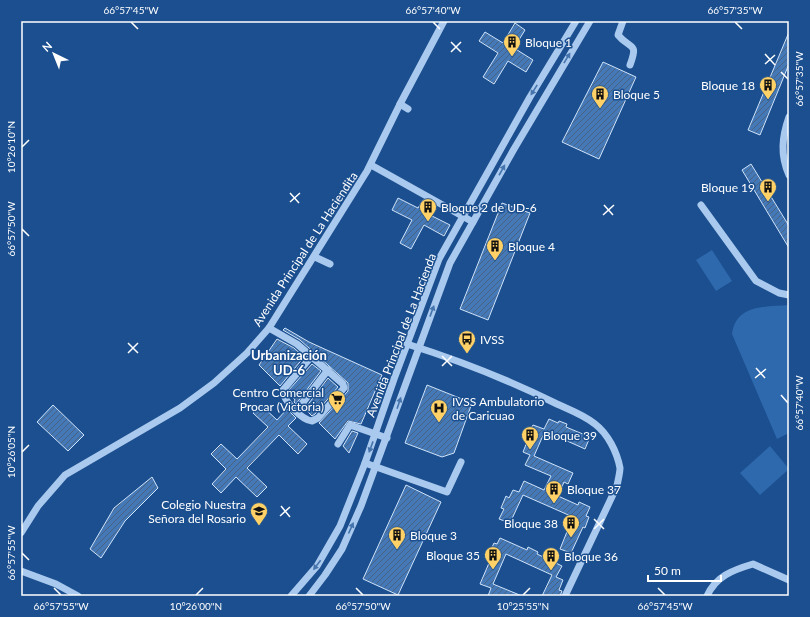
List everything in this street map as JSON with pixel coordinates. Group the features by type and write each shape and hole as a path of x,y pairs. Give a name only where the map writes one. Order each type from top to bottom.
{"street":[{"name":"Avenida Principal de La Haciendita","path":"21,533 62,473 180,408 214,383 247,353 269,328 315,257 370,165 444,21"},
{"name":"Avenida Principal de La Hacienda","path":"291,596 317,566 335,537 376,434 407,344 439,259 530,97 576,21"},
{"name":"Avenida Principal de La Hacienda","path":"308,596 342,550 377,466 443,281 473,222 590,21"},
{"path":"623,21 618,35 634,48 635,52 630,65"},
{"path":"400,104 408,109"},
{"path":"789,117 783,132 782,148 784,164 789,175"},
{"path":"370,165 473,222"},
{"path":"479,187 490,192"},
{"path":"701,205 756,281 779,294 789,295"},
{"path":"315,257 330,264"},
{"path":"269,328 297,344 341,381 344,388 318,418 312,421 305,419 285,399 283,390 311,357"},
{"path":"407,344 541,396 583,416 595,424 607,436 615,452 620,469 617,486 565,596"},
{"path":"297,410 328,370"},
{"path":"338,444 350,425 387,438"},
{"path":"365,463 447,492 460,462"},
{"path":"706,596 710,588 719,578 734,570 753,564 789,580"},
{"path":"21,571 56,584 78,596"}],"shaded area":[{"path":"712,250 732,281 716,291 696,260"},
{"path":"789,305 789,433 777,439 732,334 739,317 746,312 762,307"},
{"path":"770,446 789,469 760,495 740,473"}],"building":[{"name":"Bloque 1","path":"515,23 525,30 514,48 533,60 526,72 508,61 494,84 483,77 498,53 479,41 485,32 503,43"},
{"name":"Bloque 18","path":"789,32 789,64 760,135 748,130"},
{"name":"Bloque 5","path":"603,62 636,77 599,159 562,142"},
{"name":"Bloque 19","path":"751,164 789,226 789,248 742,170"},
{"name":"Bloque 2 de UD-6","path":"398,198 418,208 423,200 433,205 428,214 450,225 444,236 424,225 411,249 400,243 412,220 392,210"},
{"name":"Bloque 4","path":"502,203 530,213 488,320 460,309"},
{"path":"285,328 309,342 382,375 361,424 348,421 335,439 319,423 348,391 348,383 300,340 283,330"},
{"path":"277,339 294,348 304,357 280,386 259,365"},
{"path":"312,364 321,371 296,404 294,402 295,400 288,391"},
{"path":"328,378 338,387 315,414 312,416 305,409 303,411"},
{"name":"IVSS Ambulatorio de Caricuao","path":"427,385 472,403 454,453 442,457 405,443"},
{"path":"53,405 84,435 68,451 37,422"},
{"path":"261,405 277,420 287,409 296,418 288,426 307,444 298,454 279,435 247,468 267,487 257,497 236,477 221,493 212,484 226,469 211,454 221,444 237,459 268,427 253,413"},
{"path":"549,419 558,423 559,421 567,424 566,427 590,437 585,449 545,431 534,456 573,473 568,484 564,482 558,496 578,505 579,502 590,507 586,516 589,517 585,528 583,527 571,553 560,549 573,517 523,495 510,523 499,519 504,509 501,508 506,496 509,498 513,490 519,492 524,481 544,490 551,476 525,465 530,455 523,452 527,442 523,440 533,425 544,429"},
{"path":"352,431 358,433 349,453 343,446"},
{"path":"152,477 158,488 125,521 101,558 90,549 114,508"},
{"name":"Bloque 3","path":"406,485 441,502 398,595 363,579"},
{"path":"500,538 527,550 528,547 538,552 537,554 562,566 556,577 563,580 559,590 562,591 560,596 542,596 552,575 506,554 493,584 522,596 488,596 491,588 480,584 492,556 489,554 494,543 497,544"}],"place":[{"name":"Bloque 1","path":"512,57"},
{"name":"Bloque 18","path":"768,100"},
{"name":"Bloque 5","path":"600,109"},
{"name":"Bloque 19","path":"768,202"},
{"name":"Bloque 2 de UD-6","path":"428,222"},
{"name":"Bloque 4","path":"495,261"},
{"name":"IVSS","path":"467,354"},
{"name":"Centro Comercial Procar (Victoria)","path":"337,414"},
{"name":"IVSS Ambulatorio de Caricuao","path":"439,423"},
{"name":"Bloque 39","path":"530,450"},
{"name":"Bloque 37","path":"554,504"},
{"name":"Colegio Nuestra Señora del Rosario","path":"259,526"},
{"name":"Bloque 38","path":"571,538"},
{"name":"Bloque 3","path":"397,550"},
{"name":"Bloque 35","path":"493,570"},
{"name":"Bloque 36","path":"551,571"}],"district":[{"name":"Urbanización UD-6","path":"289,362"}]}
